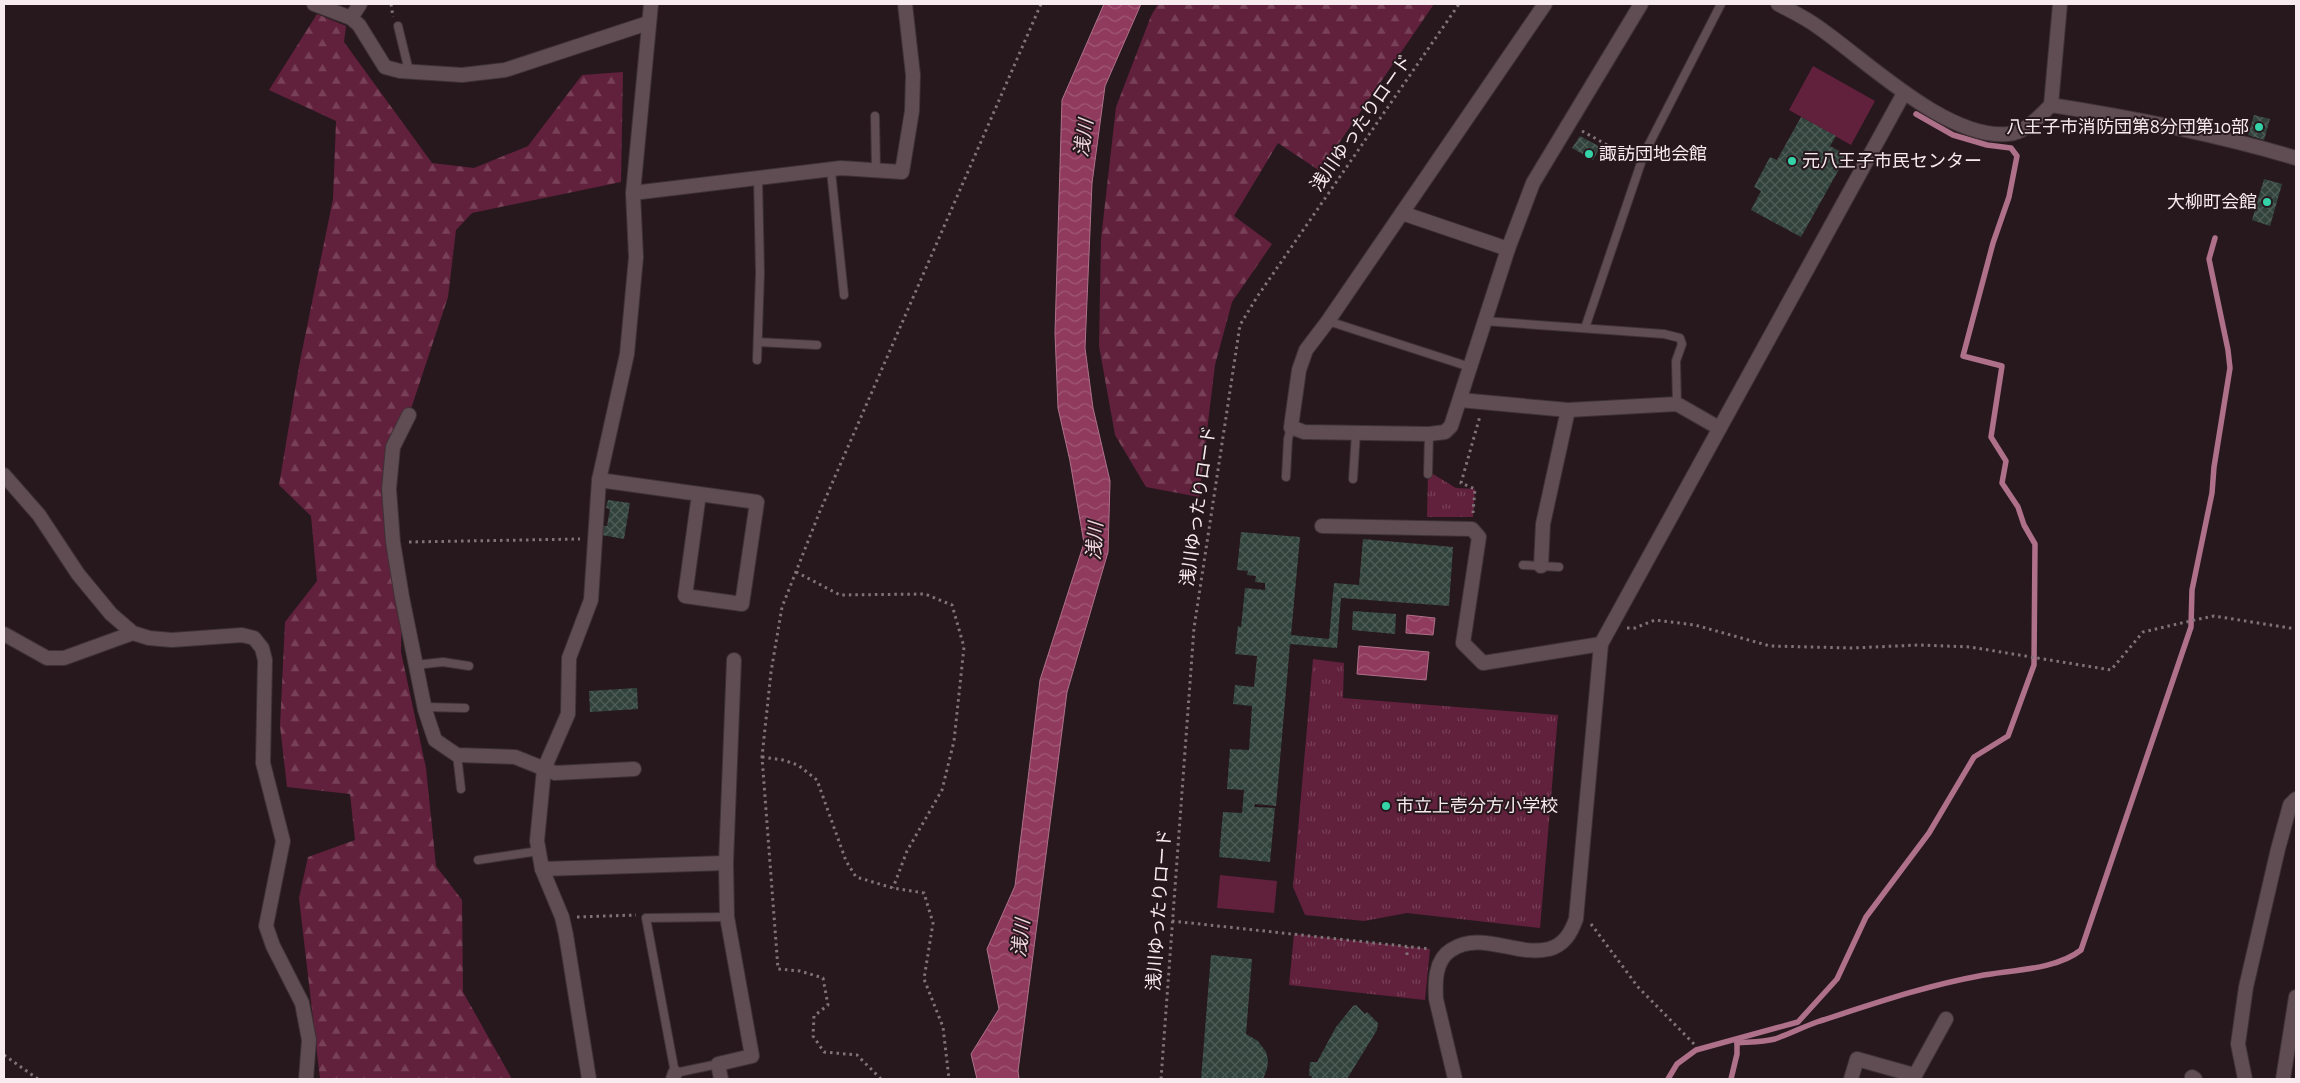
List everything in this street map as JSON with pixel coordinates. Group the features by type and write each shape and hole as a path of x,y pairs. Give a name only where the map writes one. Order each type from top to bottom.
{"street":[{"path":"314,4 351,18 359,25 385,67 408,71 462,75 505,70 648,23"},
{"path":"351,18 360,4"},
{"path":"589,1079 562,917 542,869 537,841 544,769 568,714 569,658 590,600 599,480 627,354 636,257 633,193 651,4"},
{"path":"633,193 841,168 902,172 912,111 913,75 905,4"},
{"path":"1545,4 1328,321 1306,350 1301,363 1291,427 1304,432 1429,434 1445,432 1451,426 1508,249 1533,183 1641,4"},
{"path":"1778,4 1817,26 1904,93 1955,123 1985,133 2009,134 2031,124 2051,105 2060,4"},
{"path":"1455,1079 1436,999 1436,978 1442,957 1462,943 1479,942 1548,949 1566,939 1574,924 1577,909 1601,644 1904,93"},
{"path":"2051,105 2197,131 2296,158"},
{"path":"1402,213 1508,249"},
{"path":"1460,400 1568,410 1677,404 1719,428"},
{"path":"1541,566 1543,524 1568,410"},
{"path":"409,415 393,447 389,489 394,542 415,665 424,707 435,740 457,755 515,757 555,773 634,769"},
{"path":"4,475 39,515 78,574 112,614 133,633 149,638 172,640 242,635 254,638 262,648 265,660 263,763 283,841 267,909 266,926 302,1003 309,1040 306,1079"},
{"path":"599,480 757,502 742,604 685,596 699,494"},
{"path":"1322,526 1472,529 1479,537 1463,644 1476,659 1483,663 1601,644"},
{"path":"4,634 47,658 64,658 133,633"},
{"path":"720,1079 718,1064 752,1056 727,917 726,862 734,660"},
{"path":"2245,1079 2238,1044 2246,987 2278,849 2290,805 2296,799"},
{"path":"542,869 726,862"},
{"path":"2283,1079 2296,997"},
{"path":"1851,1079 1857,1059 1913,1077 1946,1019"}],"lane":[{"path":"1585,328 1644,154 1721,4"},
{"path":"398,26 408,71"},
{"path":"875,116 876,169"},
{"path":"831,170 844,294"},
{"path":"757,360 759,342 758,178"},
{"path":"1328,321 1470,367"},
{"path":"1484,321 1664,334 1680,338 1682,344 1676,360 1677,404"},
{"path":"759,342 817,345"},
{"path":"1286,477 1288,439 1291,427"},
{"path":"1353,479 1356,433"},
{"path":"1428,474 1429,434"},
{"path":"1523,565 1560,567"},
{"path":"415,665 442,662 469,666"},
{"path":"424,707 465,708"},
{"path":"457,755 460,789"},
{"path":"478,860 539,851"},
{"path":"718,1064 674,1076 646,918 727,917"}],"path":[{"path":"881,1079 857,1055 824,1052 813,1036 814,1016 828,1005 823,978 800,971 778,969 762,757 771,672 782,607 820,511 1041,4"},
{"name":"浅川ゆったりロード","path":"1161,1079 1194,628 1240,325 1459,4"},
{"path":"1569,123 1609,146 1644,154"},
{"path":"1472,529 1474,489 1461,483 1484,402"},
{"path":"394,542 595,539"},
{"path":"796,572 840,596 925,594 952,605 964,647 954,741 942,790 907,850 893,888"},
{"path":"1624,628 1635,628 1655,620 1695,625 1770,646 1852,648 1919,645 1970,647 2111,670 2143,632 2199,619 2214,616 2296,630"},
{"path":"762,757 798,765 817,780 846,861 856,877 893,888 924,893 934,923 924,979 944,1027 949,1079"},
{"path":"1577,909 1584,914 1638,987 1696,1046"},
{"path":"562,917 641,915 646,918"},
{"path":"1172,921 1430,949 1442,957"},
{"path":"1407,955 1408,947"},
{"path":"4,1055 38,1079"}],"green space":[{"path":"1158,4 1434,4 1320,171 1278,143 1234,216 1272,244 1232,302 1215,365 1199,497 1146,487 1115,435 1099,346 1101,239 1116,107 1151,16"},
{"path":"317,14 346,26 344,42 432,163 474,168 528,146 582,75 623,72 621,182 472,213 456,230 448,297 409,415 393,447 402,597 401,652 426,768 436,866 462,900 463,992 512,1079 320,1079 299,898 308,857 355,840 350,794 287,787 280,726 285,622 317,581 311,516 279,485 299,366 333,199 336,121 269,90"},
{"path":"1813,66 1875,101 1851,145 1789,110"},
{"path":"1428,474 1433,474 1456,488 1475,489 1473,517 1427,517"},
{"path":"1313,659 1344,663 1343,698 1558,715 1540,928 1407,913 1364,921 1305,915 1293,887"},
{"path":"1220,875 1277,881 1274,913 1217,908"},
{"path":"1294,934 1430,949 1425,1000 1289,985"}],"water":[{"name":"浅川","path":"1104,4 1141,4 1105,86 1092,183 1085,348 1093,408 1110,481 1108,552 1067,692 1018,1071 1019,1079 977,1079 971,1054 999,1009 987,949 1015,886 1040,680 1084,543 1070,461 1058,408 1055,333 1062,100"},
{"path":"1407,615 1435,618 1433,635 1406,633"},
{"path":"1359,646 1429,652 1426,680 1357,674"}],"building":[{"name":"八王子市消防団第8分団第10部","path":"2254,115 2270,119 2264,140 2248,135"},
{"path":"1801,117 1836,136 1830,146 1847,155 1801,237 1751,210 1761,191 1754,187 1770,157 1777,160"},
{"name":"諏訪団地会館","path":"1580,136 1600,147 1593,160 1572,148"},
{"name":"大柳町会館","path":"2264,179 2282,184 2270,226 2252,220"},
{"path":"608,500 630,503 624,539 602,535 603,526 607,526 610,509 606,508"},
{"path":"1241,532 1300,537 1291,635 1329,639 1334,583 1359,585 1363,539 1453,547 1449,606 1341,598 1337,648 1290,644 1276,806 1255,804 1254,807 1275,808 1270,862 1219,857 1223,812 1242,813 1244,790 1227,789 1230,749 1249,750 1252,706 1233,704 1235,685 1254,687 1257,656 1235,654 1238,626 1241,627 1245,588 1265,590 1265,583 1255,582 1256,576 1247,575 1248,571 1237,570"},
{"path":"1353,611 1396,614 1395,634 1352,630"},
{"path":"637,688 638,709 590,712 589,691"},
{"path":"1211,955 1252,959 1246,1034 1258,1041 1266,1052 1268,1060 1267,1069 1263,1079 1201,1079"},
{"path":"1356,1005 1365,1014 1367,1012 1378,1023 1377,1030 1347,1079 1311,1079 1312,1076 1309,1076 1310,1062 1317,1062 1336,1027 1353,1006"}],"waterway":[{"path":"1668,1079 1677,1064 1696,1050 1798,1022 1837,979 1866,917 1929,833 1974,757 2008,736 2034,665 2035,544 2024,525 2018,507 2002,483 2006,461 1991,437 2002,366 1963,356 1993,243 2009,197 2017,156 2011,148 1987,145 1953,135 1916,114"},
{"path":"1737,1043 1775,1039 1817,1022 1918,990 1958,980 2059,962 2081,950 2191,627 2192,590 2212,493 2214,467 2230,368 2209,259 2215,238"},
{"path":"1731,1079 1737,1054 1737,1040"}],"place":[{"name":"八王子市消防団第8分団第10部","path":"2259,127"},
{"name":"諏訪団地会館","path":"1589,154"},
{"name":"元八王子市民センター","path":"1792,161"},
{"name":"大柳町会館","path":"2267,202"},
{"name":"市立上壱分方小学校","path":"1386,806"}]}
